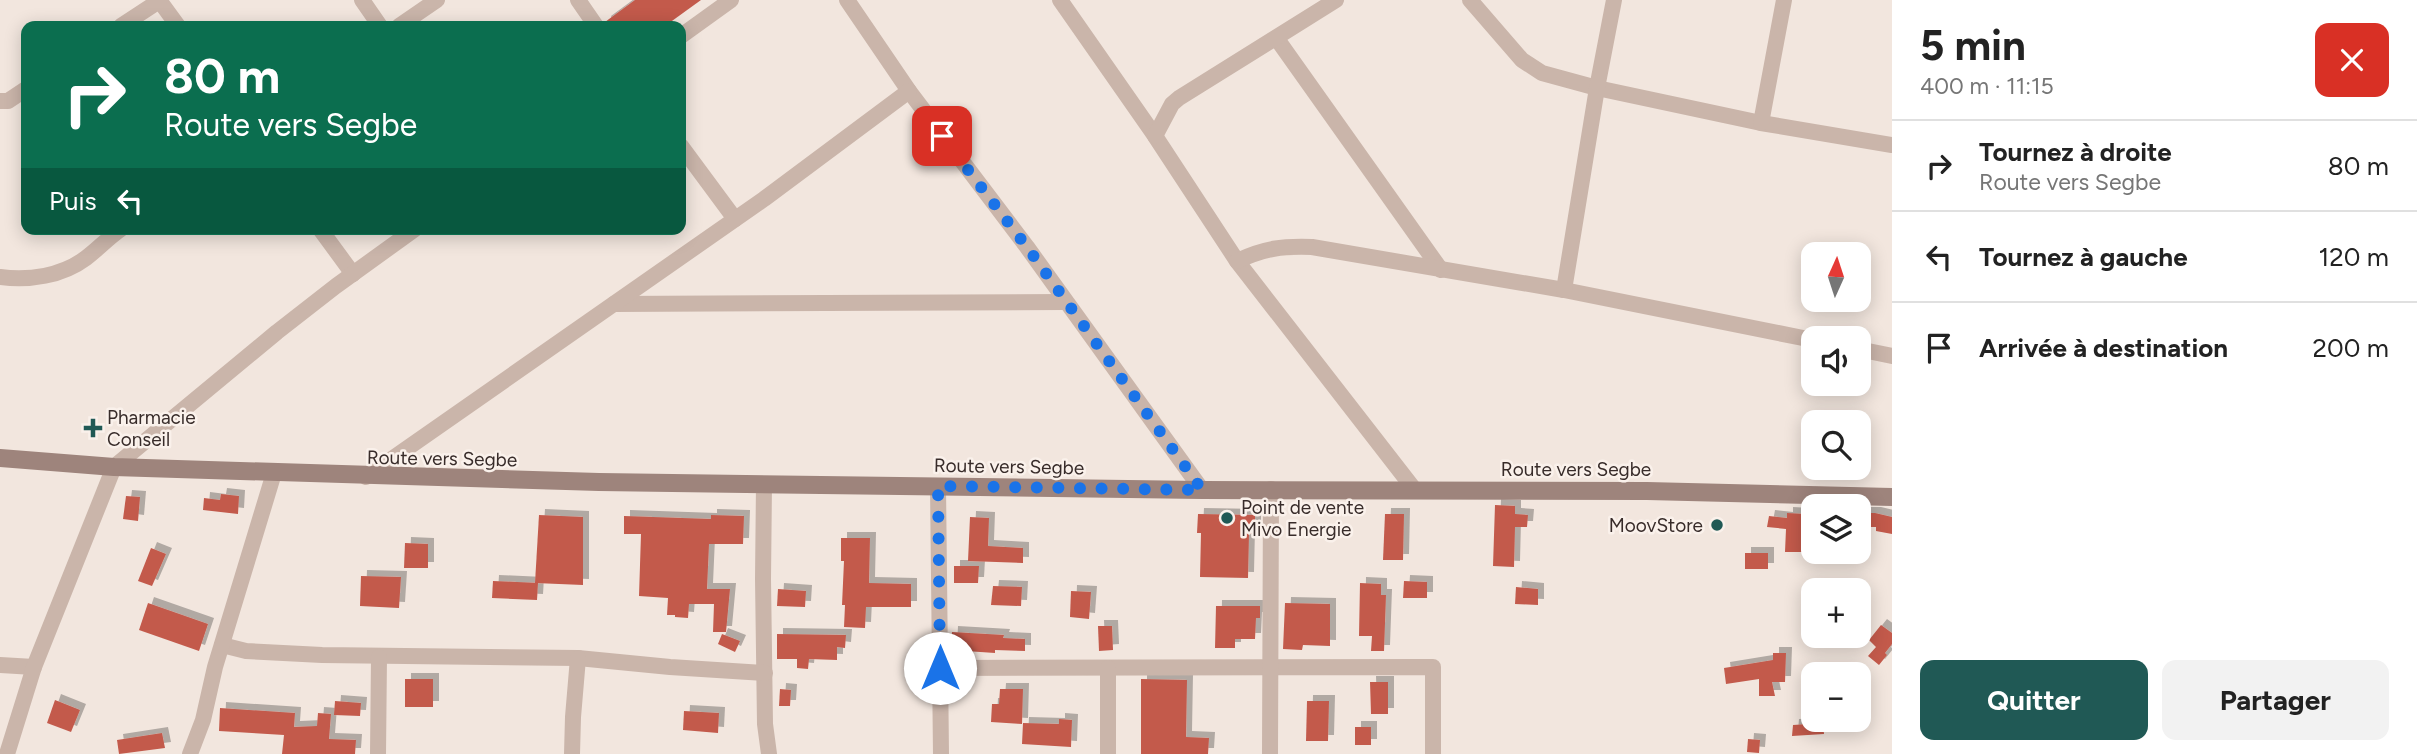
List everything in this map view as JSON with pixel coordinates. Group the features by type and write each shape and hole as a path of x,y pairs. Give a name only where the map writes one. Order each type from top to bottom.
{"main road":[{"name":"Route vers Segbe","path":"0,458 114,467 366,477 1202,490 1661,491 1892,497"}],"street":[{"path":"128,21 159,0 174,21"},
{"path":"362,0 377,21"},
{"path":"406,21 437,0"},
{"path":"578,0 593,21"},
{"path":"686,32 731,0"},
{"path":"847,0 909,91 1027,247 1202,490"},
{"path":"1060,0 1156,136 1237,261 1414,489"},
{"path":"1156,136 1172,104 1336,0"},
{"path":"1470,0 1522,60 1542,73 1597,88 1761,123 1892,145"},
{"path":"1564,290 1614,0"},
{"path":"1761,123 1784,0"},
{"path":"1277,39 1441,270"},
{"path":"366,477 735,219 909,91"},
{"path":"0,101 8,101 21,92"},
{"path":"686,153 735,219"},
{"path":"0,277 18,279 61,271 84,260 114,235"},
{"path":"324,235 353,274"},
{"path":"7,754 34,667 114,467 277,332 407,235"},
{"path":"1237,261 1279,246 1312,247 1564,290 1801,338"},
{"path":"614,304 1065,302"},
{"path":"1871,352 1892,356"},
{"path":"190,754 203,720 222,645 274,473"},
{"path":"764,484 765,724 769,754"},
{"path":"938,486 940,754"},
{"path":"1270,754 1271,489"},
{"path":"222,645 246,651 379,657 578,659 765,673"},
{"path":"378,754 379,657"},
{"path":"572,754 578,659"},
{"path":"0,664 34,667"},
{"path":"940,668 1433,667 1433,754"},
{"path":"1108,668 1108,754"}],"building":[{"path":"635,0 701,0 672,21 606,21"},
{"path":"221,494 239,496 238,514 203,510 204,498 220,500"},
{"path":"126,496 140,497 138,521 123,519"},
{"path":"1495,505 1515,506 1515,514 1528,515 1527,527 1515,527 1514,567 1493,566"},
{"path":"1787,513 1801,514 1801,552 1785,552 1786,529 1767,527 1769,516 1787,518"},
{"path":"1871,513 1892,517 1892,534 1876,531 1876,527 1871,527"},
{"path":"1198,514 1255,515 1255,534 1249,534 1248,578 1200,577 1201,533 1197,533"},
{"path":"1385,514 1404,514 1403,560 1383,560"},
{"path":"539,515 583,517 583,585 535,583"},
{"path":"711,515 744,516 743,544 709,544 707,589 730,589 726,632 713,632 714,604 689,604 688,618 675,617 667,615 668,598 639,596 641,534 624,534 624,516 711,519"},
{"path":"970,517 989,518 988,546 1023,548 1023,563 968,561"},
{"path":"841,538 870,538 869,583 911,584 911,607 866,607 865,628 844,627 844,561 841,561"},
{"path":"405,543 428,544 428,568 404,568"},
{"path":"151,548 166,554 152,586 138,581"},
{"path":"1745,553 1768,553 1768,569 1745,569"},
{"path":"954,566 979,566 978,583 954,583"},
{"path":"361,576 401,577 399,608 360,606"},
{"path":"493,581 538,583 537,600 492,598"},
{"path":"1404,581 1427,582 1427,598 1403,598"},
{"path":"1360,583 1381,584 1381,595 1386,595 1384,651 1371,651 1372,636 1359,636"},
{"path":"993,586 1022,587 1021,606 991,605"},
{"path":"1516,587 1538,589 1538,605 1515,604"},
{"path":"778,589 806,591 805,607 777,606"},
{"path":"1071,591 1091,592 1089,619 1070,617"},
{"path":"148,603 208,624 199,651 139,630"},
{"path":"1285,603 1330,604 1330,646 1303,645 1302,650 1283,649"},
{"path":"1216,606 1260,606 1260,618 1256,618 1255,639 1235,639 1235,648 1215,648"},
{"path":"1881,625 1892,633 1892,644 1879,665 1868,656 1876,647 1871,638"},
{"path":"1098,626 1112,626 1113,650 1099,651"},
{"path":"952,632 1025,639 1025,651 995,650 995,653 951,650"},
{"path":"722,634 740,641 735,652 718,644"},
{"path":"777,634 846,635 845,648 837,647 837,660 809,659 808,669 797,668 797,659 777,659"},
{"path":"1773,653 1786,653 1785,682 1772,682 1775,696 1759,696 1759,679 1726,684 1724,668 1773,660"},
{"path":"405,679 433,679 433,707 405,707"},
{"path":"1141,679 1187,680 1186,737 1209,738 1208,754 1141,754"},
{"path":"1370,682 1388,682 1388,714 1371,714"},
{"path":"780,689 791,690 790,706 779,706"},
{"path":"1000,689 1023,689 1022,724 991,722 992,704 999,704"},
{"path":"55,700 80,710 71,732 47,723"},
{"path":"335,701 361,703 360,716 334,715"},
{"path":"1307,701 1329,701 1328,741 1306,741"},
{"path":"220,708 295,713 294,727 317,726 318,713 331,714 329,739 356,740 355,754 282,754 284,735 219,731"},
{"path":"684,711 719,713 718,733 683,730"},
{"path":"1059,719 1072,720 1071,747 1022,744 1023,723 1059,724"},
{"path":"1801,724 1801,732 1824,734 1792,736 1793,725"},
{"path":"1355,727 1371,727 1371,745 1355,745"},
{"path":"162,733 165,748 119,754 117,740"},
{"path":"1748,739 1760,740 1759,753 1747,752"}],"place":[{"name":"Pharmacie Conseil","path":"93,428"},
{"name":"Point de vente Mivo Energie","path":"1227,518"},
{"name":"MoovStore","path":"1717,525"}],"route":[{"path":"940,668 938,486 1202,490 1027,247 942,136"}]}
